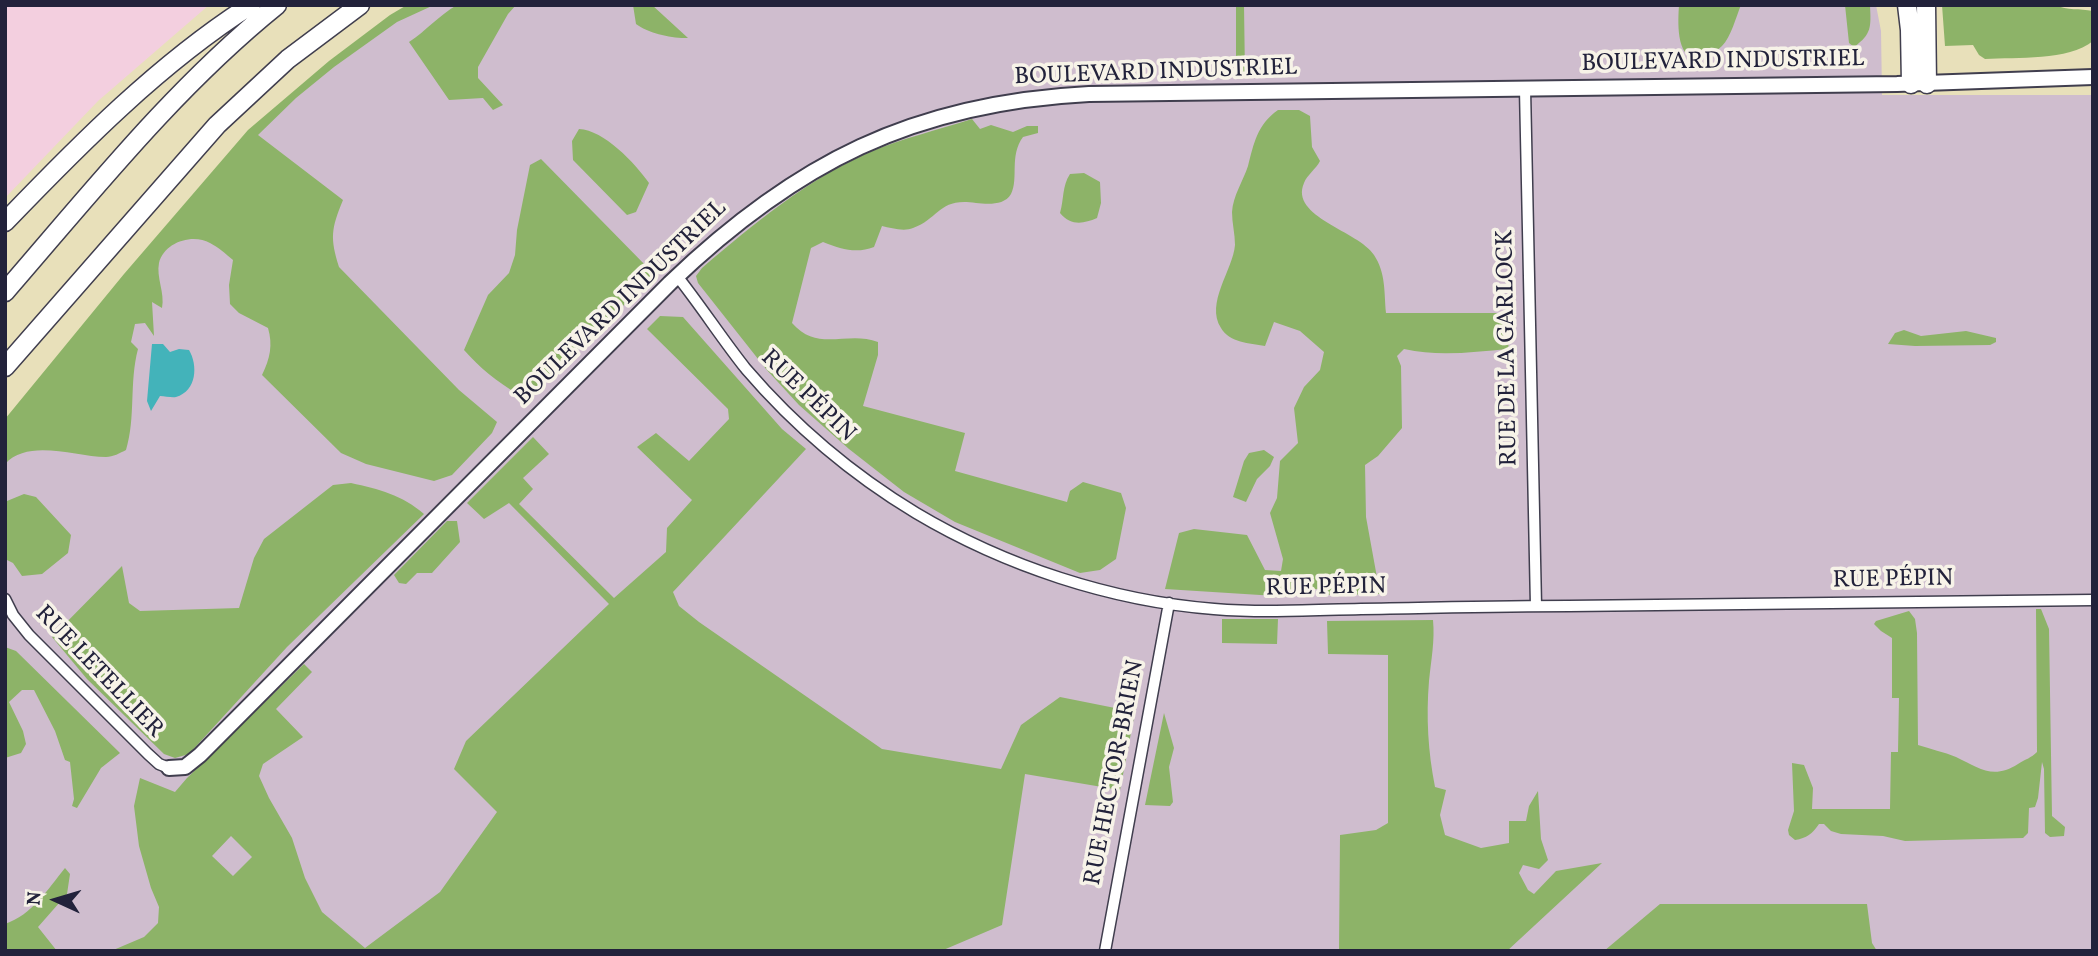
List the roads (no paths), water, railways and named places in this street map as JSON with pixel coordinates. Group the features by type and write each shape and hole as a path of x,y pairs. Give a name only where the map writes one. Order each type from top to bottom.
{"highway":[{"path":"5,222 90,137 141,91 251,5"},
{"path":"5,292 154,122 231,45 277,5"},
{"path":"5,367 217,125 288,59 360,5"},
{"path":"1906,5 1919,84"},
{"path":"1919,84 1926,5"}],"street":[{"name":"BOULEVARD INDUSTRIEL","path":"169,768 185,767 200,755 677,276 740,220 812,171 929,120 988,105 1089,94 1919,84 2093,77"},
{"name":"BOULEVARD INDUSTRIEL","path":"1977,83 2093,87"},
{"name":"RUE DE LA GARLOCK","path":"1525,89 1536,606"},
{"name":"RUE PÉPIN","path":"677,276 733,352 773,398 822,444 881,490 933,523 1020,563 1093,587 1213,609 1274,611 2093,600"},
{"name":"RUE LETELLIER","path":"5,599 15,619 33,639 148,754 162,766 169,768"},
{"name":"RUE HECTOR-BRIEN","path":"1105,951 1169,603"}],"water":[{"path":"152,344 163,344 170,352 189,350 194,363 194,377 183,394 176,397 160,396 151,411 147,401"}]}
